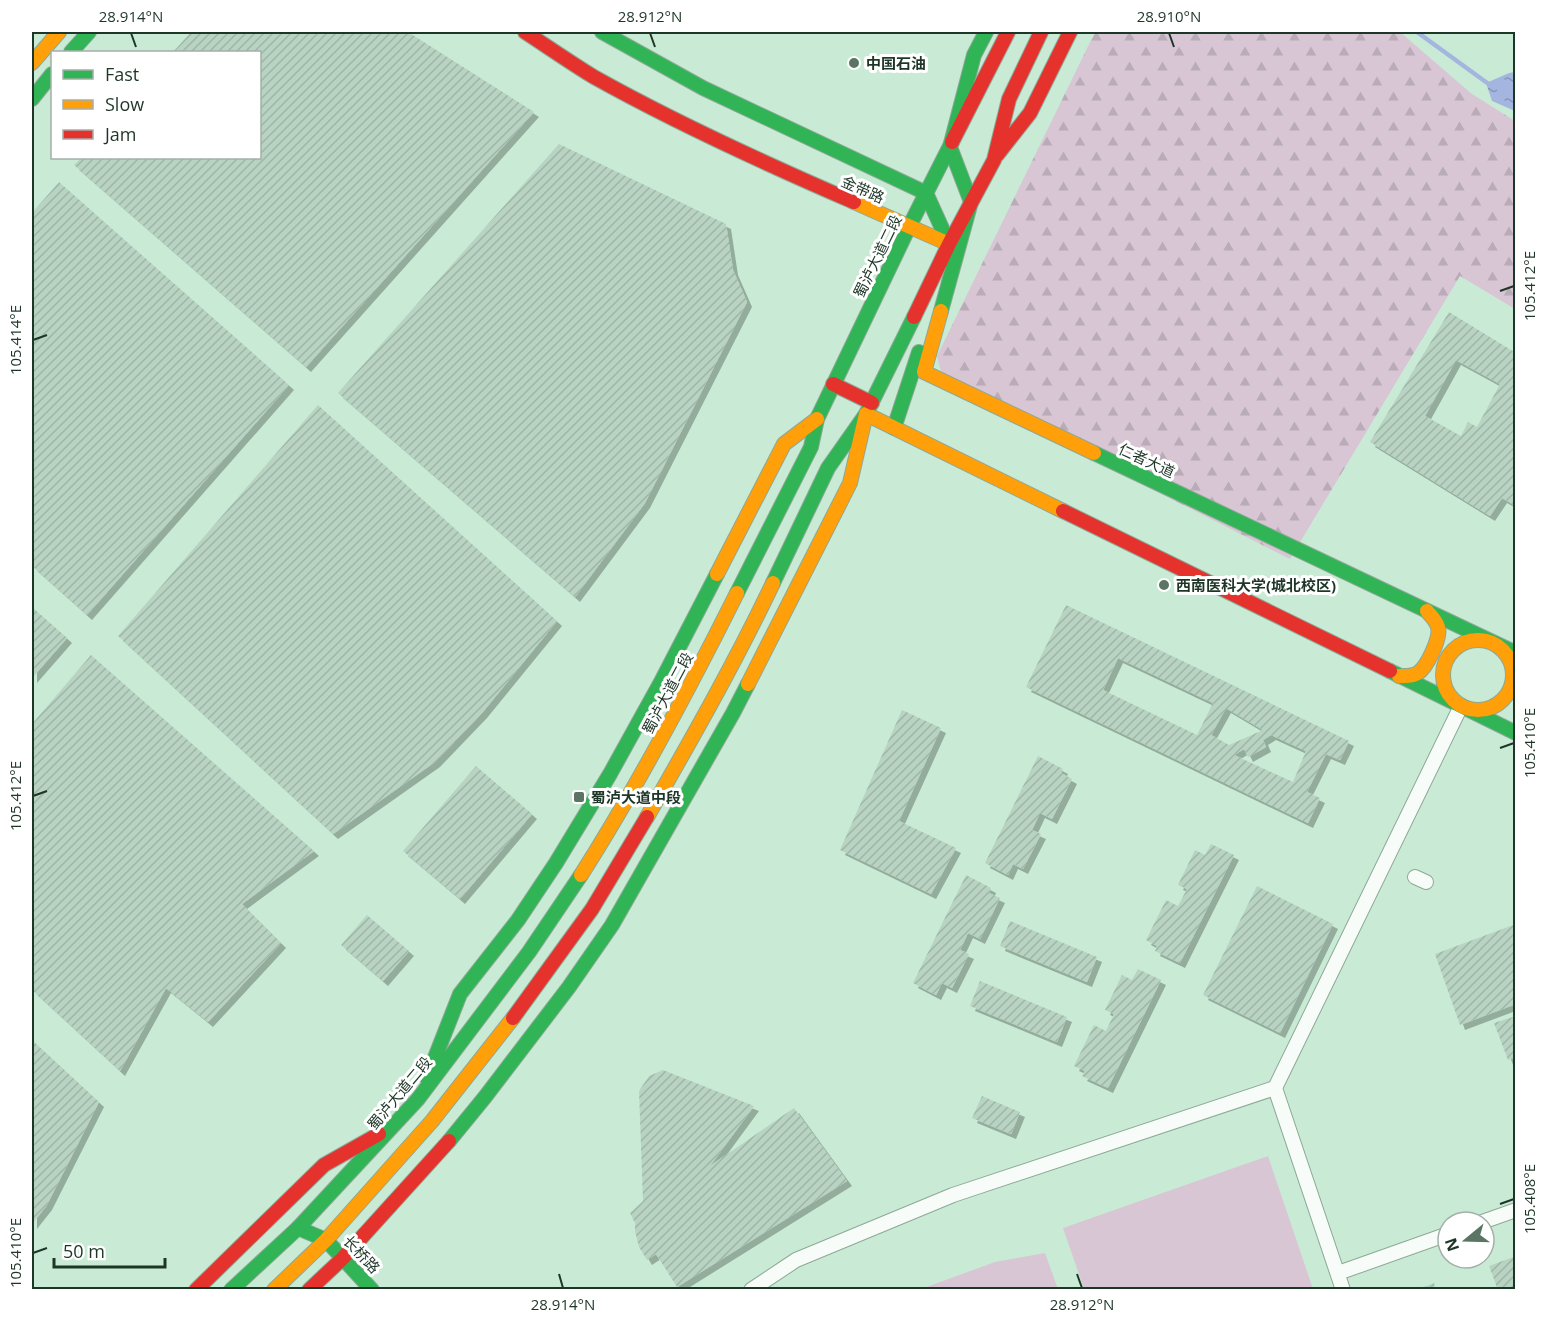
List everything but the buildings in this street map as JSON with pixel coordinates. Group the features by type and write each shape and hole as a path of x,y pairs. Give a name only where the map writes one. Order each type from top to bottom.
{"main road":[{"path":"32,63 59,32"},
{"path":"72,51 89,32"},
{"name":"金带路","path":"525,32 593,76 680,122 807,182 949,244"},
{"name":"金带路","path":"602,32 703,88 926,193"},
{"path":"894,428 971,202 950,147 974,55 986,32"},
{"name":"蜀泸大道二段","path":"274,1290 327,1240 432,1121 503,1032 592,909 626,853 747,637 828,468 869,409 949,244 994,160 995,92 1008,32"},
{"name":"蜀泸大道二段","path":"231,1290 298,1228 418,1099 529,952 567,897 602,842 663,735 722,623 811,447 817,419 833,384 950,147 1041,32"},
{"path":"994,160 1030,113 1070,32"},
{"path":"32,99 51,75"},
{"path":"926,193 949,244"},
{"name":"仁者大道","path":"971,202 924,372 1515,653"},
{"path":"833,384 894,428 1515,733"},
{"path":"309,1290 327,1279 343,1258 441,1151 569,987 612,925 733,713 830,524 850,483 869,409"},
{"path":"418,1099 460,994 518,920 610,774 668,669 784,444 817,419"},
{"path":"1399,676 1413,676 1420,672 1438,642 1440,630 1436,620 1427,611"},
{"path":"1471,639 1497,644 1511,663 1513,678 1508,693 1503,700 1487,709 1479,710 1461,706 1448,694 1442,678 1442,669 1449,653 1455,646 1471,639"},
{"path":"196,1290 324,1165 394,1125"},
{"path":"298,1228 307,1259 327,1279"},
{"name":"长桥路","path":"298,1228 327,1240 372,1290"}],"street":[{"path":"1343,1290 1275,1088 1461,706"},
{"path":"751,1290 796,1260 953,1195 1275,1088"},
{"path":"1496,1217 1515,1210"},
{"path":"1338,1273 1436,1238"}],"green space":[{"path":"1095,32 1400,32 1472,94 1515,121 1515,309 1460,276 1290,559 944,384 937,356"},
{"path":"1268,1156 1313,1289 1084,1289 1063,1228"},
{"path":"1045,1253 1058,1289 921,1289 995,1262"}],"water":[{"path":"1516,72 1515,111 1492,101 1486,83"}],"waterway":[{"path":"1417,32 1490,85"}],"traffic: fast":[{"path":"72,51 89,32"},
{"path":"602,32 703,88 926,193 949,244"},
{"path":"941,311 971,202 950,147 974,55 986,32"},
{"path":"32,99 51,75"},
{"path":"737,593 811,447 817,419 952,142"},
{"path":"773,583 828,468 866,414 914,317"},
{"path":"894,428 919,352"},
{"path":"1094,453 1516,653"},
{"path":"427,1078 460,994 518,920 556,863 610,774 717,574"},
{"path":"1390,671 1516,733"},
{"path":"449,1141 569,987 612,925 748,684"},
{"path":"231,1290 298,1228 418,1099 529,952 581,875"},
{"path":"298,1228 326,1240 372,1290"}],"traffic: slow":[{"path":"32,63 59,32"},
{"path":"854,202 949,244"},
{"path":"941,311 924,372 1094,453"},
{"path":"748,684 850,483 866,414 1063,511"},
{"path":"717,574 784,444 817,419"},
{"path":"647,817 728,672 773,583"},
{"path":"581,875 663,736 737,593"},
{"path":"1399,676 1411,676 1418,673 1433,652 1438,627 1427,611"},
{"path":"1485,640 1498,646 1507,655 1511,661 1513,675 1511,689 1503,700 1492,708 1471,710 1453,700 1445,689 1443,668 1453,650 1464,642 1485,640"},
{"path":"274,1290 326,1240 432,1121 513,1018"}],"traffic: jam":[{"path":"525,32 594,77 658,111 854,202"},
{"path":"952,142 1008,32"},
{"path":"914,317 949,244 994,160 1009,99 1041,32"},
{"path":"997,155 1030,113 1070,32"},
{"path":"833,384 872,403"},
{"path":"1063,511 1390,671"},
{"path":"513,1018 592,909 647,817"},
{"path":"196,1290 324,1165 379,1134"},
{"path":"309,1290 343,1258 449,1141"}],"place":[{"name":"中国石油","path":"854,63"},
{"name":"西南医科大学(城北校区)","path":"1164,585"},
{"name":"蜀泸大道中段","path":"579,797"}]}
